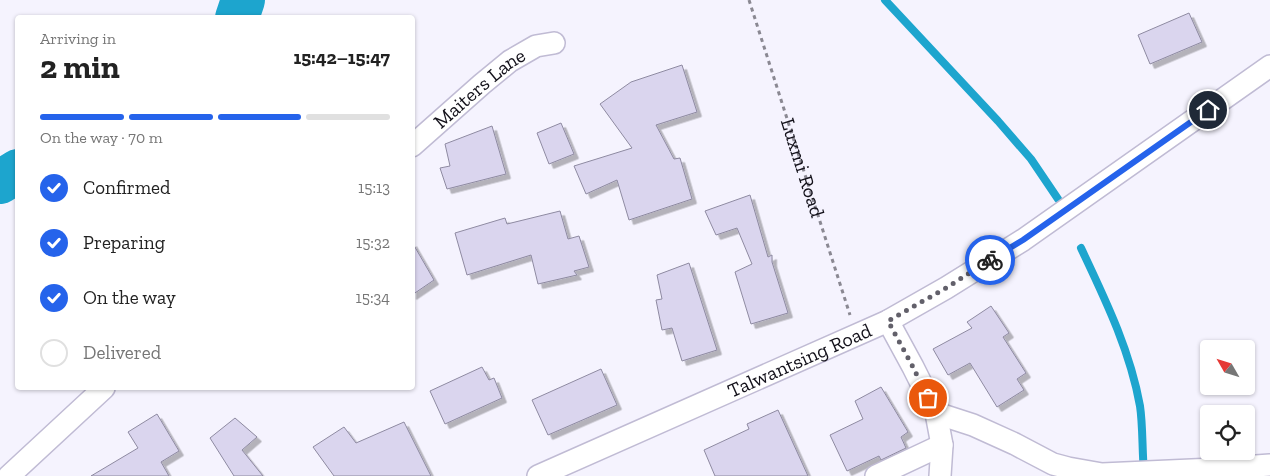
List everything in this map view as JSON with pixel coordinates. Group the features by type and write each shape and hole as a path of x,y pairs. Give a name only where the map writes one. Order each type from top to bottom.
{"street":[{"name":"Maiters Lane","path":"415,143 510,61 536,46 554,43"},
{"name":"Talwantsing Road","path":"538,476 888,321 946,288 1023,240 1270,66"},
{"path":"888,321 936,413 942,445 940,476"},
{"path":"9,476 102,390"},
{"path":"936,413 973,425 1054,464 1102,474 1270,465"},
{"path":"876,476 942,445"}],"path":[{"name":"Luxmi Road","path":"749,0 856,335"}],"building":[{"path":"1189,13 1202,42 1150,64 1138,35"},
{"path":"682,65 697,112 656,125 674,159 680,158 692,199 629,220 617,180 586,194 574,166 632,148 600,104 631,82"},
{"path":"561,123 574,154 549,164 537,133"},
{"path":"492,126 506,174 447,189 440,168 450,166 445,144"},
{"path":"750,195 768,257 772,255 772,262 788,313 751,324 735,272 752,264 737,228 716,235 705,211"},
{"path":"560,211 568,239 579,236 589,267 574,271 577,275 538,284 531,255 467,275 455,233 505,218 507,224"},
{"path":"415,247 434,280 415,293"},
{"path":"689,263 717,350 682,361 672,328 662,330 656,300 662,299 657,275"},
{"path":"991,306 1009,333 1003,337 1026,373 1017,379 1024,390 997,407 970,363 948,375 933,349 972,328 967,322"},
{"path":"482,367 489,380 494,378 502,398 445,424 430,391"},
{"path":"601,369 617,405 548,435 532,400"},
{"path":"881,387 908,432 901,437 906,448 881,460 879,456 847,471 830,435 863,419 855,401"},
{"path":"778,410 808,476 715,476 704,450 749,429 747,424"},
{"path":"157,414 179,451 161,462 169,476 91,476 138,448 128,432"},
{"path":"235,418 257,437 242,450 263,476 234,476 210,438"},
{"path":"404,422 431,476 334,476 313,447 344,427 356,443"}],"waterway":[{"path":"238,15 243,0"},
{"path":"885,0 998,121 1031,159 1058,199"},
{"path":"0,182 15,173"},
{"path":"1081,248 1116,325 1136,385 1142,422 1144,472"}],"way so far":[{"path":"928,398 888,321 990,260"}],"route":[{"path":"990,260 1023,240 1208,110"}]}
